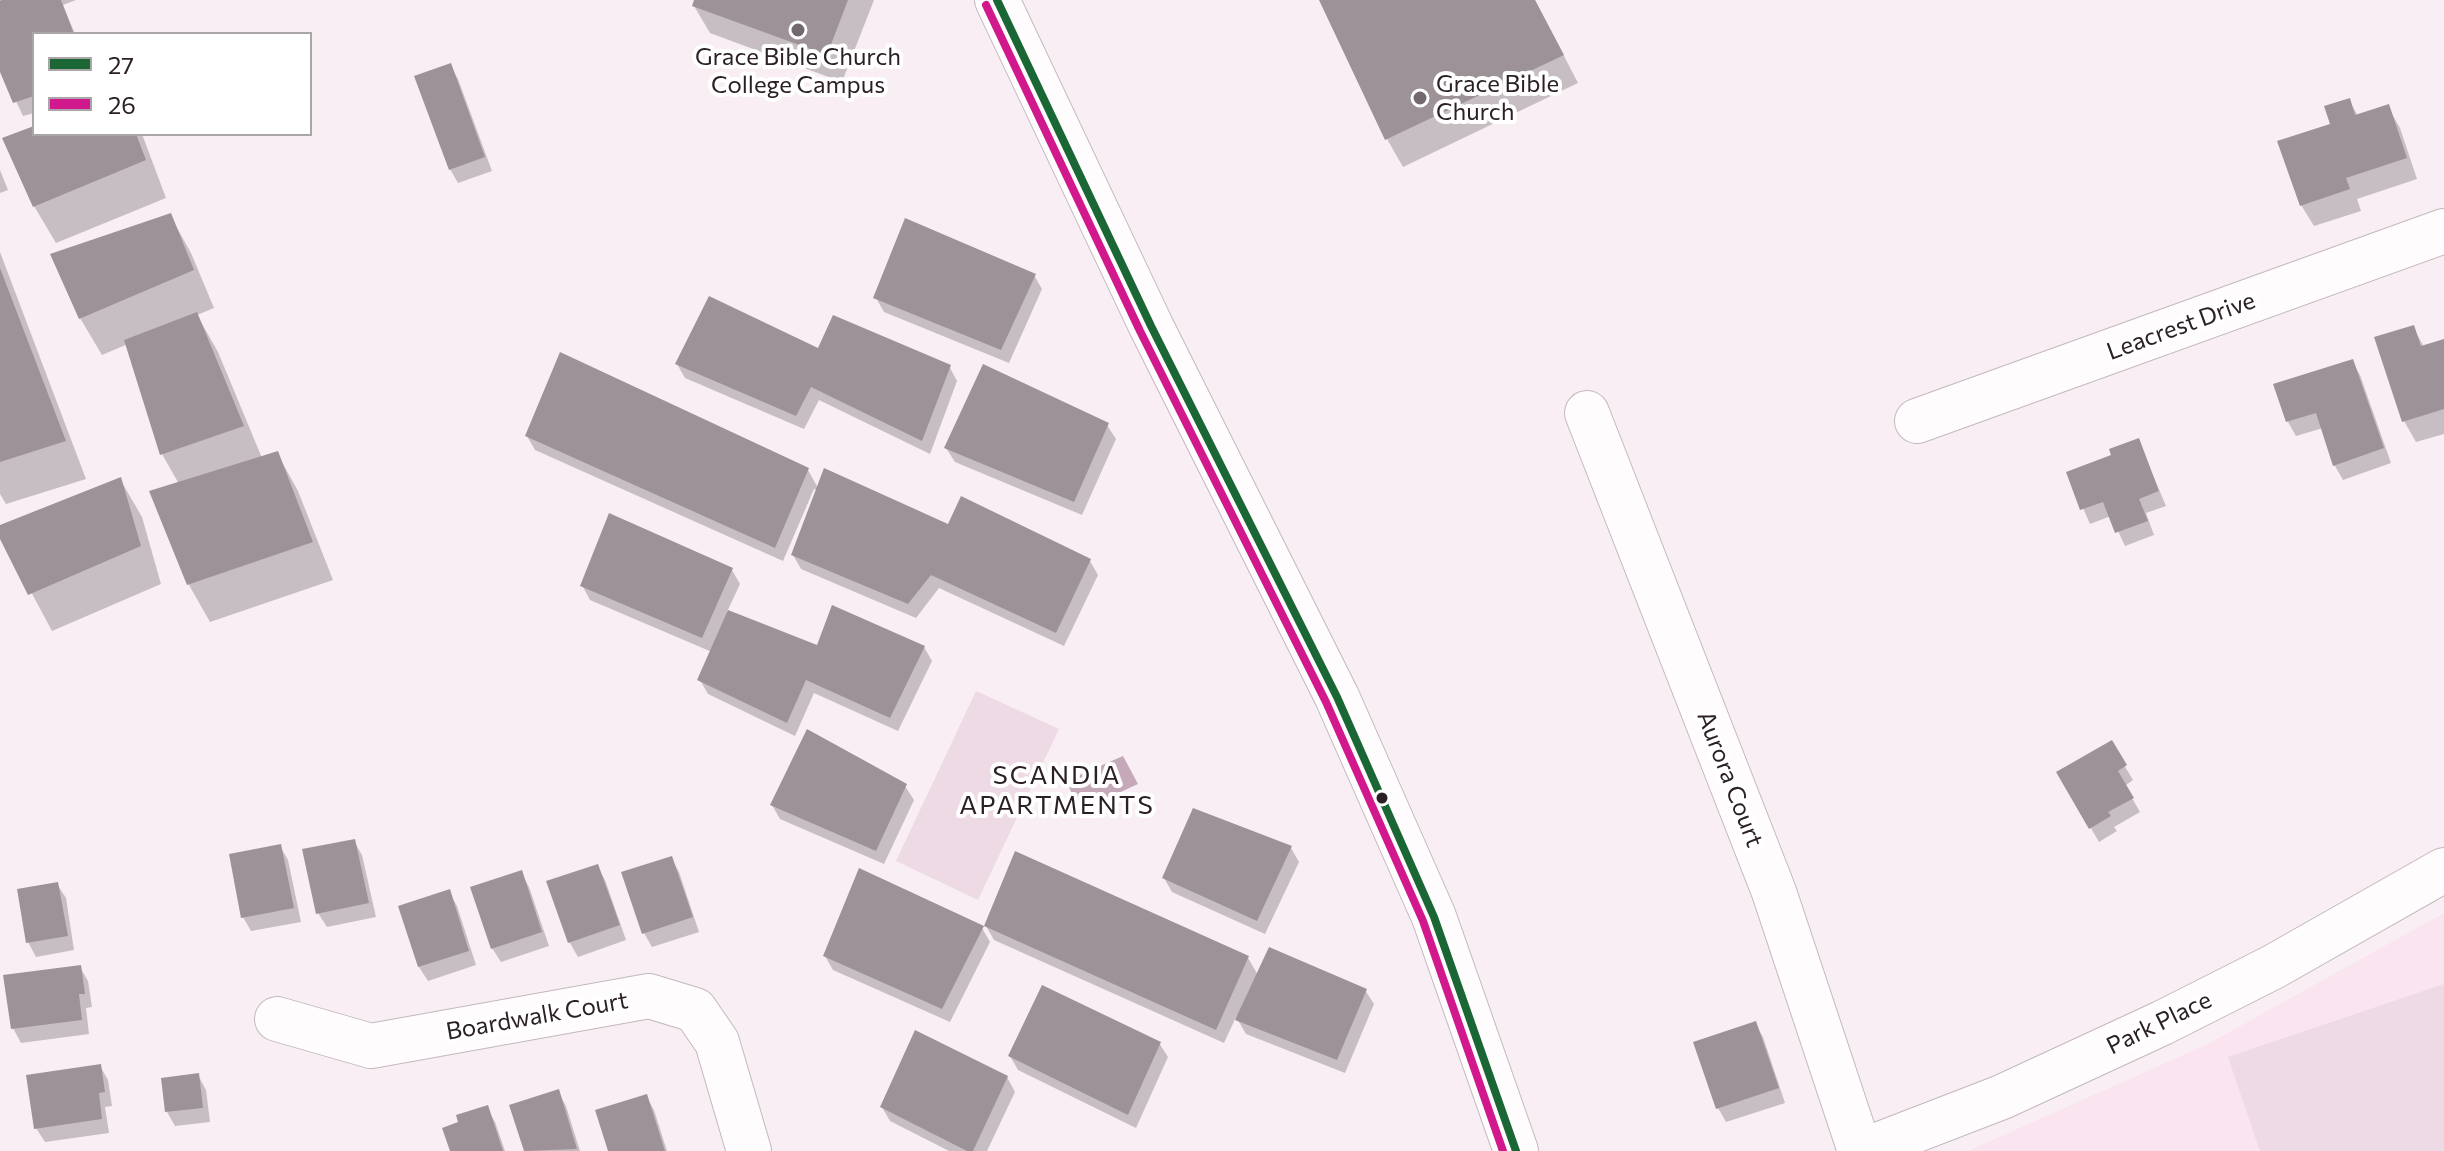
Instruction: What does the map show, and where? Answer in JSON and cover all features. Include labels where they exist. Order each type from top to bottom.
[{"type":"street","points":[[997,0],[1151,326],[1337,697],[1434,917],[1516,1151]]},
{"type":"street","name":"Leacrest Drive","points":[[1917,421],[2444,231]]},
{"type":"street","name":"Aurora Court","points":[[1587,413],[1774,892],[1861,1151]]},
{"type":"street","name":"Park Place","points":[[1861,1151],[2002,1097],[2162,1023],[2273,967],[2444,870]]},
{"type":"street","name":"Boardwalk Court","points":[[277,1019],[371,1046],[649,996],[695,1010],[717,1042],[749,1151]]},
{"type":"shaded area","points":[[976,691],[1059,729],[978,900],[896,861]]},
{"type":"shaded area","points":[[1123,756],[1138,784],[1080,811],[1066,781]]},
{"type":"shaded area","points":[[2444,913],[2444,1151],[1968,1151],[2206,1045]]},
{"type":"shaded area","points":[[2444,984],[2444,1151],[2260,1151],[2228,1057]]},
{"type":"building","points":[[61,0],[73,32],[32,32],[32,97],[13,103],[0,72],[0,1]]},
{"type":"building","name":"Grace Bible Church College Campus","points":[[694,0],[848,0],[827,55],[692,6]]},
{"type":"building","name":"Grace Bible Church","points":[[1319,0],[1535,0],[1564,55],[1385,140]]},
{"type":"building","points":[[451,63],[485,157],[449,170],[414,76]]},
{"type":"building","points":[[2350,98],[2355,115],[2389,104],[2407,158],[2346,178],[2350,189],[2300,206],[2277,141],[2330,124],[2324,106]]},
{"type":"building","points":[[32,127],[32,136],[137,136],[146,160],[33,207],[2,138]]},
{"type":"building","points":[[171,213],[194,270],[79,319],[50,254]]},
{"type":"building","points":[[905,218],[1036,274],[1001,350],[873,298]]},
{"type":"building","points":[[0,268],[66,441],[0,462]]},
{"type":"building","points":[[709,296],[818,348],[833,315],[951,365],[922,441],[811,387],[796,416],[675,364]]},
{"type":"building","points":[[197,312],[244,426],[160,455],[124,340]]},
{"type":"building","points":[[2414,325],[2421,346],[2444,339],[2444,409],[2402,422],[2374,337]]},
{"type":"building","points":[[560,352],[809,468],[775,548],[525,436]]},
{"type":"building","points":[[2353,359],[2384,448],[2333,466],[2316,413],[2286,422],[2273,384]]},
{"type":"building","points":[[983,364],[1109,423],[1074,502],[944,448]]},
{"type":"building","points":[[2139,438],[2159,491],[2139,499],[2148,521],[2115,533],[2103,502],[2080,510],[2066,472],[2111,455],[2109,449]]},
{"type":"building","points":[[278,451],[313,542],[187,585],[149,491]]},
{"type":"building","points":[[824,468],[948,524],[961,496],[1091,559],[1056,633],[931,575],[908,604],[791,555]]},
{"type":"building","points":[[121,477],[141,546],[28,595],[0,539],[0,525]]},
{"type":"building","points":[[609,513],[733,568],[702,638],[580,586]]},
{"type":"building","points":[[832,605],[925,646],[890,718],[806,680],[787,723],[697,680],[728,610],[817,645]]},
{"type":"building","points":[[807,729],[907,784],[876,851],[770,805]]},
{"type":"building","points":[[2112,740],[2127,765],[2118,771],[2134,798],[2108,812],[2111,816],[2089,829],[2056,772]]},
{"type":"building","points":[[1193,808],[1292,846],[1257,921],[1162,878]]},
{"type":"building","points":[[355,839],[369,903],[316,914],[302,849]]},
{"type":"building","points":[[281,844],[294,908],[241,918],[229,854]]},
{"type":"building","points":[[1015,851],[1249,956],[1216,1030],[984,926]]},
{"type":"building","points":[[672,856],[693,917],[642,934],[621,872]]},
{"type":"building","points":[[598,864],[620,925],[568,943],[546,881]]},
{"type":"building","points":[[859,868],[984,926],[942,1009],[823,956]]},
{"type":"building","points":[[522,870],[542,932],[491,949],[470,887]]},
{"type":"building","points":[[58,882],[68,936],[26,943],[17,889]]},
{"type":"building","points":[[450,889],[469,951],[418,967],[398,906]]},
{"type":"building","points":[[1269,947],[1367,989],[1337,1060],[1235,1020]]},
{"type":"building","points":[[81,965],[85,994],[79,994],[82,1020],[11,1029],[3,975]]},
{"type":"building","points":[[1042,985],[1161,1042],[1128,1115],[1008,1056]]},
{"type":"building","points":[[1756,1021],[1779,1088],[1716,1109],[1693,1042]]},
{"type":"building","points":[[915,1030],[1008,1076],[973,1151],[967,1151],[880,1107]]},
{"type":"building","points":[[101,1064],[105,1092],[99,1093],[102,1119],[34,1129],[26,1075]]},
{"type":"building","points":[[199,1073],[203,1108],[165,1112],[161,1078]]},
{"type":"building","points":[[559,1089],[577,1149],[524,1151],[509,1105]]},
{"type":"building","points":[[647,1094],[665,1151],[608,1151],[595,1110]]},
{"type":"building","points":[[488,1105],[503,1151],[450,1151],[442,1128],[458,1122],[456,1115]]},
{"type":"transit line","name":"27","points":[[997,0],[1151,326],[1337,697],[1434,917],[1516,1151]]},
{"type":"transit line","name":"26","points":[[986,5],[1140,331],[1326,702],[1423,921],[1503,1151]]},
{"type":"place","name":"Grace Bible Church College Campus","points":[[798,30]]},
{"type":"place","name":"Grace Bible Church","points":[[1420,98]]},
{"type":"district","name":"SCANDIA APARTMENTS","points":[[1057,790]]}]
